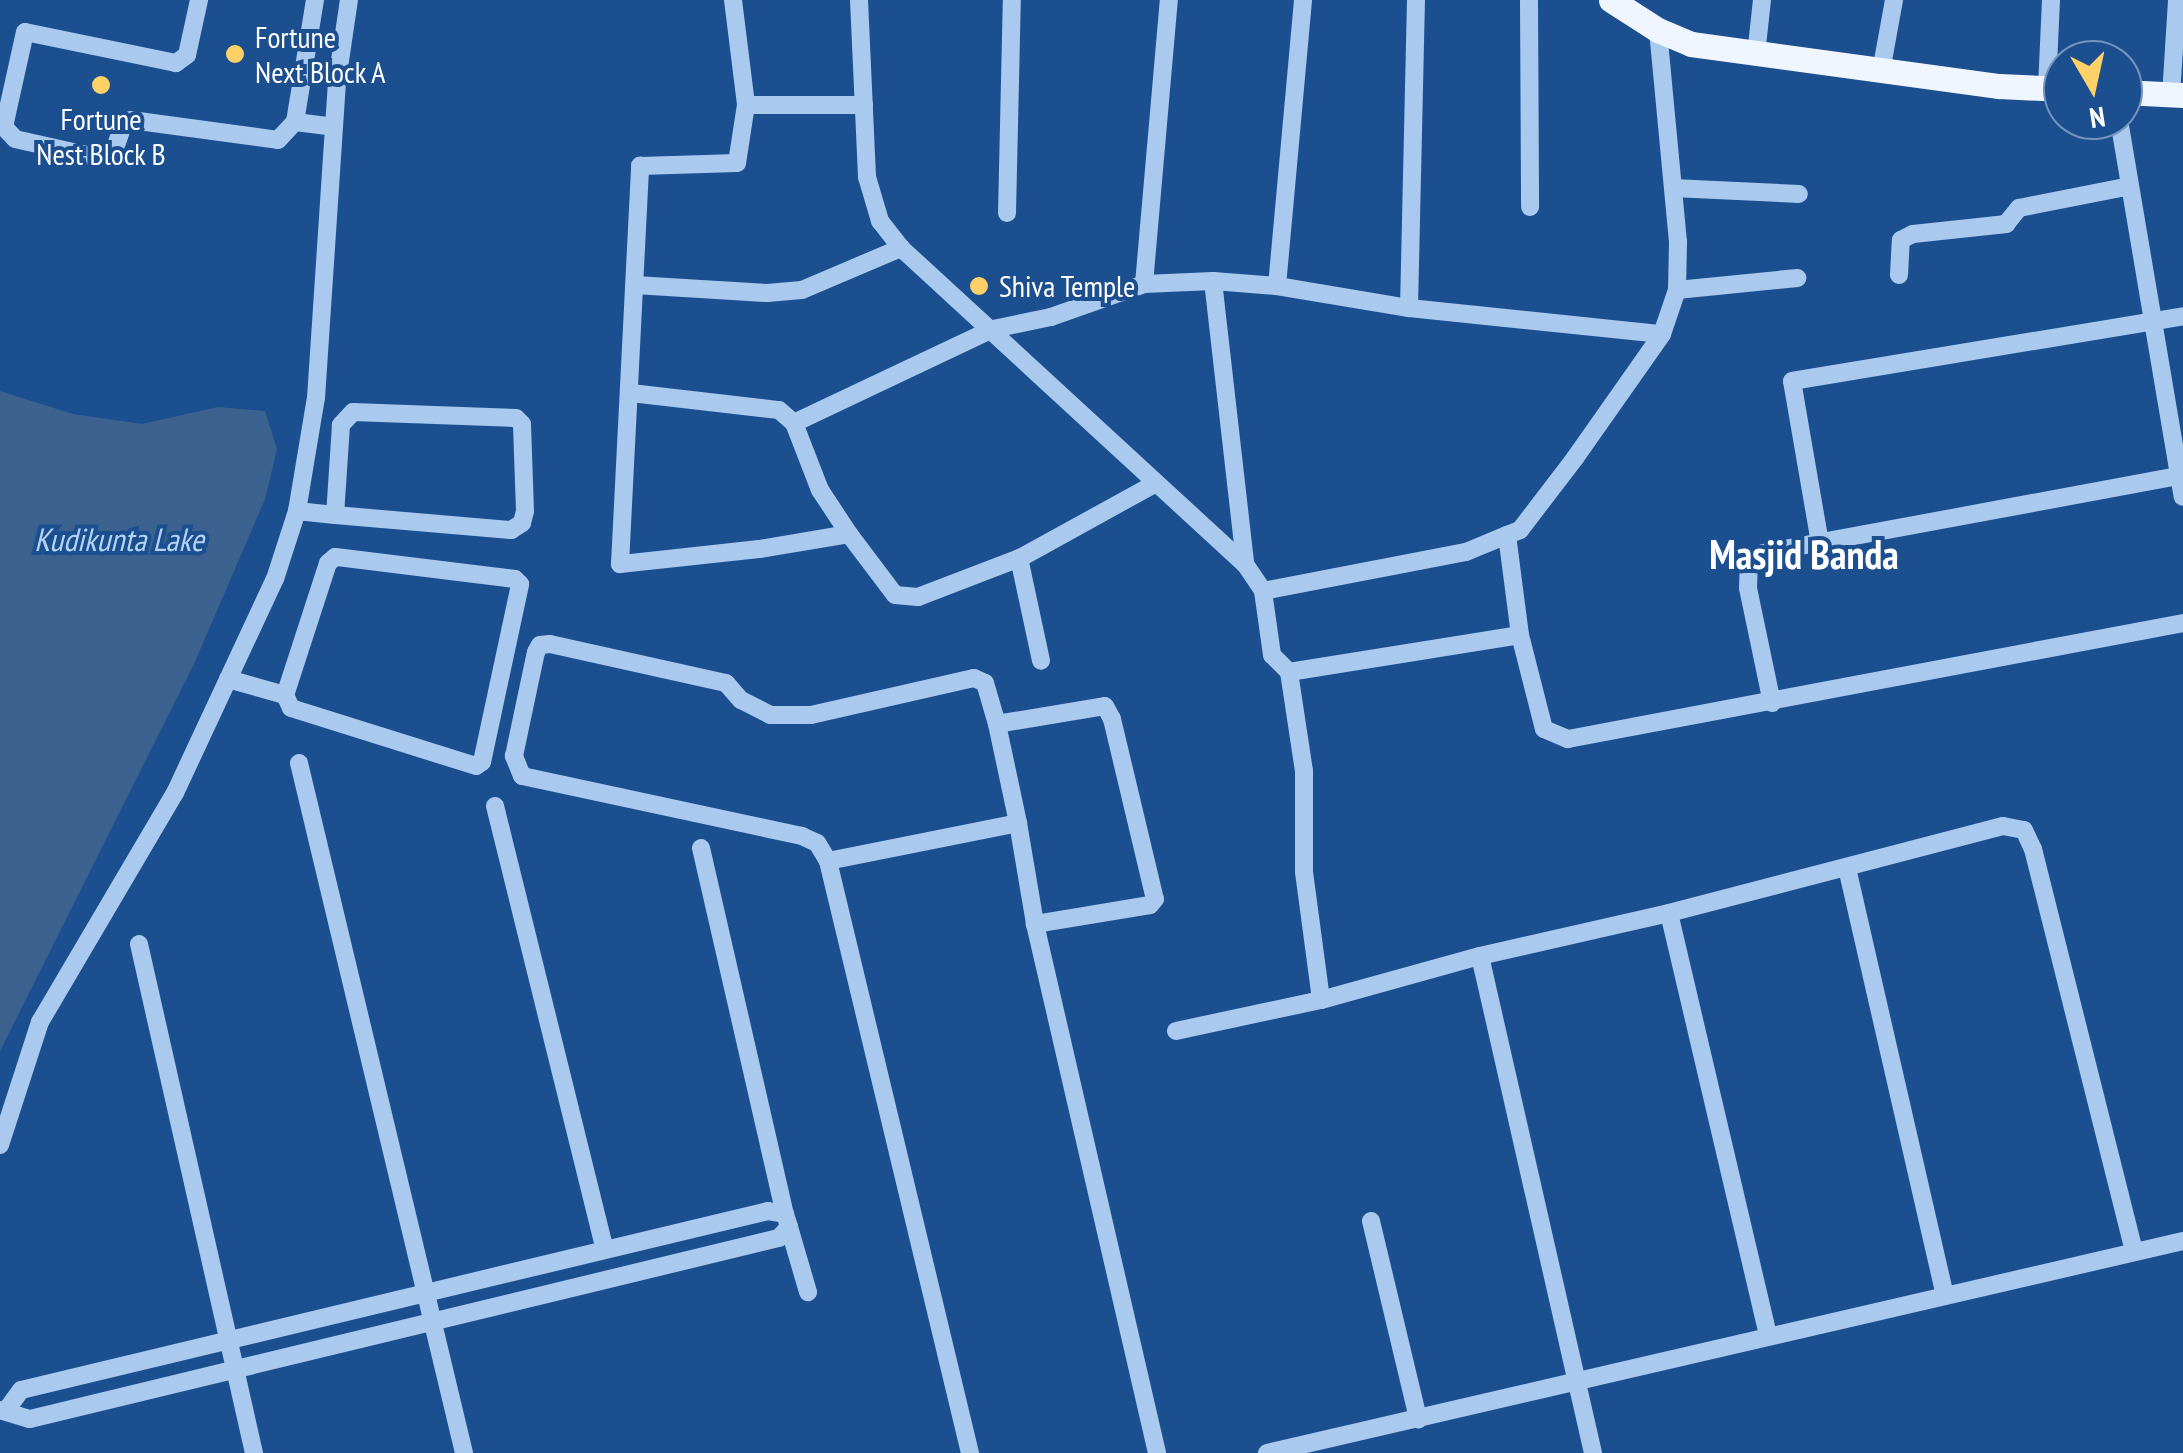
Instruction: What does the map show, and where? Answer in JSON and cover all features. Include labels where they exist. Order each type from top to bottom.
[{"type":"main road","points":[[1611,0],[1658,30],[1691,44],[1756,55],[1882,66],[1999,86],[2043,88]]},
{"type":"main road","points":[[2143,93],[2177,96]]},
{"type":"street","points":[[199,0],[186,56],[176,63],[25,32],[4,126],[14,139],[100,158],[112,157],[124,122],[131,120],[278,140],[295,122],[315,0]]},
{"type":"street","points":[[0,1146],[40,1022],[174,793],[275,579],[297,510],[316,398],[334,127],[349,0]]},
{"type":"street","points":[[734,0],[746,105],[736,163],[640,166],[620,564],[759,549],[849,534]]},
{"type":"street","points":[[859,0],[867,177],[880,220],[901,248],[1245,564],[1263,591],[1272,655],[1289,672],[1304,771],[1304,872],[1321,1000]]},
{"type":"street","points":[[1008,213],[1012,0]]},
{"type":"street","points":[[1144,284],[1169,0]]},
{"type":"street","points":[[1277,286],[1302,0]]},
{"type":"street","points":[[1409,308],[1416,0]]},
{"type":"street","points":[[1529,0],[1530,208]]},
{"type":"street","points":[[1756,55],[1762,0]]},
{"type":"street","points":[[1882,66],[1894,0]]},
{"type":"street","points":[[2052,0],[2053,40]]},
{"type":"street","points":[[2176,0],[2177,96]]},
{"type":"street","points":[[1263,591],[1466,552],[1507,536],[1520,530],[1575,458],[1662,334],[1677,290],[1673,188],[1658,30]]},
{"type":"street","points":[[746,105],[864,104]]},
{"type":"street","points":[[295,122],[334,127]]},
{"type":"street","points":[[2123,140],[2183,497]]},
{"type":"street","points":[[1899,275],[1901,240],[1913,234],[2006,224],[2020,208],[2130,186]]},
{"type":"street","points":[[1673,188],[1799,194]]},
{"type":"street","points":[[635,284],[767,293],[802,290],[901,248]]},
{"type":"street","points":[[1677,290],[1797,278]]},
{"type":"street","points":[[1214,280],[1245,564]]},
{"type":"street","points":[[794,423],[992,328],[1051,317],[1144,284],[1214,280],[1277,286],[1409,308],[1662,334]]},
{"type":"street","points":[[1820,543],[1792,381],[2183,316]]},
{"type":"street","points":[[631,394],[768,406],[794,423],[820,490],[895,595],[918,597],[1020,558],[1154,484]]},
{"type":"street","points":[[297,510],[335,515],[511,530],[522,524],[525,511],[522,424],[516,418],[353,412],[341,426],[335,515]]},
{"type":"street","points":[[1772,703],[1748,588],[1749,564],[1763,553],[2181,475]]},
{"type":"street","points":[[1507,536],[1520,635],[1544,729],[1568,739],[2183,623]]},
{"type":"street","points":[[228,679],[285,695],[291,708],[476,766],[482,762],[520,584],[515,579],[336,556],[328,563],[285,695]]},
{"type":"street","points":[[1020,558],[1041,662]]},
{"type":"street","points":[[1289,672],[1520,635]]},
{"type":"street","points":[[970,1453],[828,862],[817,843],[802,836],[522,776],[514,756],[540,646],[726,683],[741,700],[770,715],[811,716],[974,678],[984,683],[998,724],[1035,924],[1157,1453]]},
{"type":"street","points":[[998,724],[1104,706],[1112,719],[1155,887],[1150,905],[1035,924]]},
{"type":"street","points":[[299,763],[464,1453]]},
{"type":"street","points":[[495,806],[605,1249]]},
{"type":"street","points":[[828,862],[1018,823]]},
{"type":"street","points":[[1176,1031],[1321,1000],[1480,956],[1669,913],[2004,826],[2024,830],[2134,1251]]},
{"type":"street","points":[[702,848],[787,1220],[808,1292]]},
{"type":"street","points":[[1847,868],[1946,1295]]},
{"type":"street","points":[[1669,913],[1768,1336]]},
{"type":"street","points":[[139,944],[254,1453]]},
{"type":"street","points":[[1480,956],[1594,1453]]},
{"type":"street","points":[[768,1211],[787,1220],[779,1238],[30,1419],[4,1409],[21,1390],[605,1249],[768,1211]]},
{"type":"street","points":[[1371,1222],[1418,1419]]},
{"type":"street","points":[[1267,1453],[2183,1241]]},
{"type":"water","name":"Kudikunta Lake","points":[[0,391],[73,414],[142,424],[218,407],[265,411],[277,449],[265,499],[194,664],[0,1051]]},
{"type":"place","name":"Fortune Next Block A","points":[[235,54]]},
{"type":"place","name":"Fortune Nest Block B","points":[[101,85]]},
{"type":"place","name":"Shiva Temple","points":[[979,286]]},
{"type":"district","name":"Masjid Banda","points":[[1804,554]]}]
